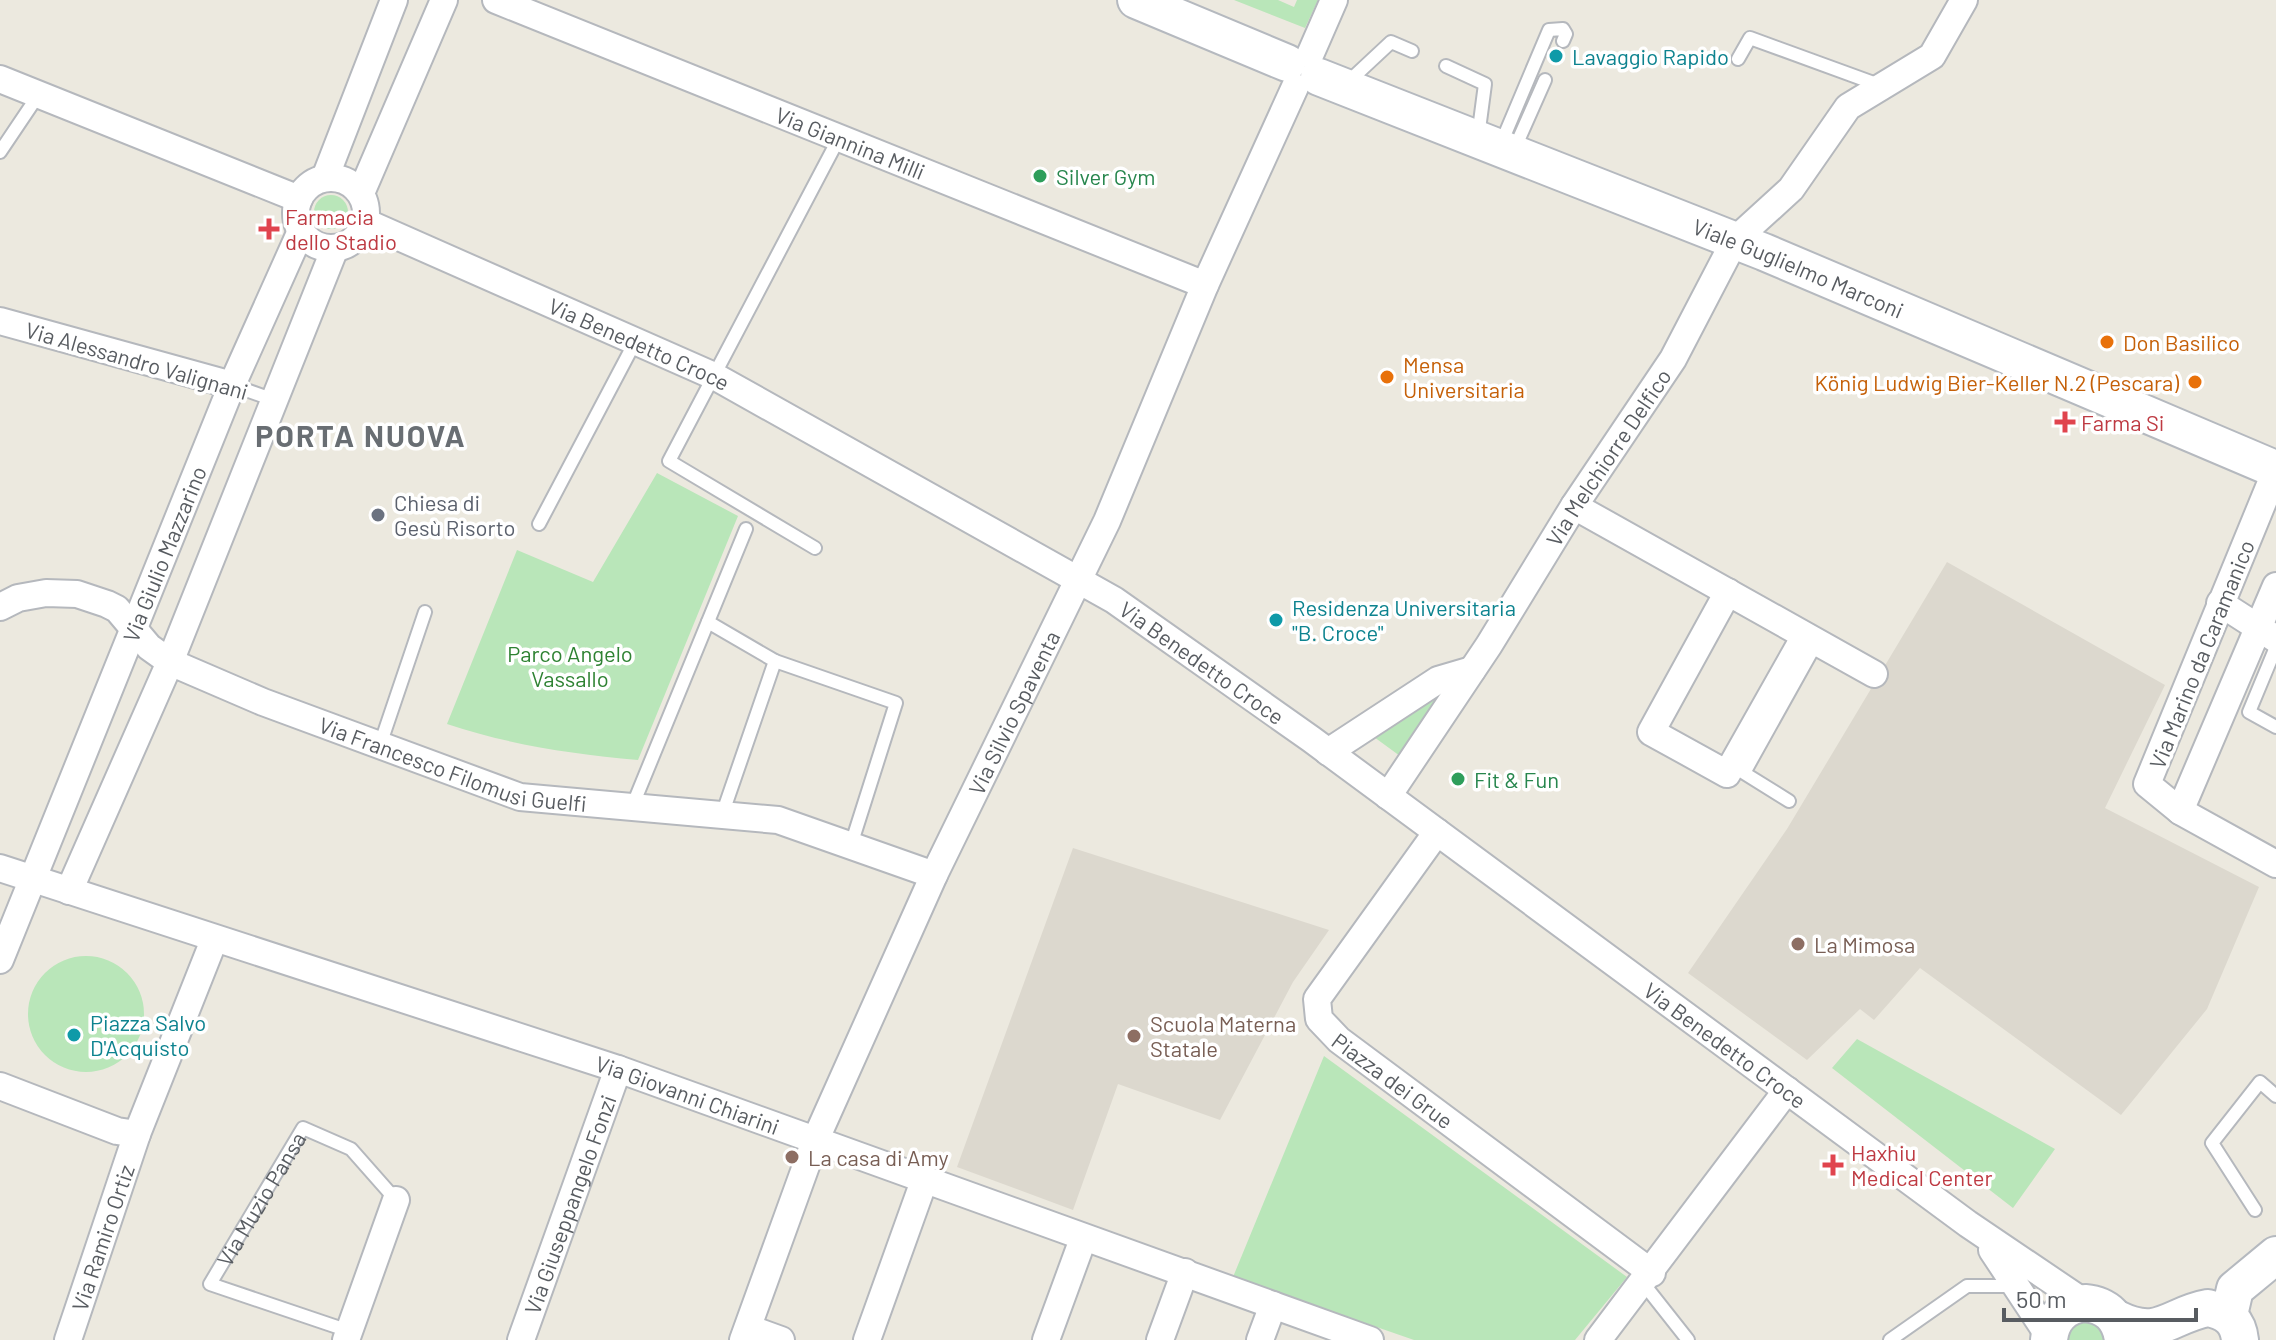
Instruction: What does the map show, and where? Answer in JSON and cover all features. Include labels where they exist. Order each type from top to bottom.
[{"type":"main road","name":"Viale Guglielmo Marconi","points":[[1136,0],[1311,74],[1735,240],[2275,477]]},
{"type":"main road","points":[[2234,1328],[2235,1289],[2276,1255]]},
{"type":"main road","points":[[2049,1338],[2061,1313],[2085,1303],[2106,1309],[2120,1330],[2131,1327],[2154,1330],[2208,1308],[2234,1328]]},
{"type":"street","points":[[325,178],[394,0]]},
{"type":"street","points":[[361,193],[345,180],[325,178],[308,187],[299,199],[296,213],[301,231],[315,244],[335,248],[354,240],[365,222],[361,193],[444,0]]},
{"type":"street","name":"Via Giannina Milli","points":[[496,0],[1205,285]]},
{"type":"street","name":"Via Silvio Spaventa","points":[[745,1334],[815,1141],[934,875],[1079,579],[1205,285],[1311,74],[1334,0]]},
{"type":"street","points":[[1735,240],[1791,189],[1848,107],[1932,56],[1964,0]]},
{"type":"street","points":[[0,79],[299,199]]},
{"type":"street","name":"Via Benedetto Croce","points":[[365,222],[714,376],[1114,600],[1328,752],[1968,1224],[2022,1274],[2085,1303]]},
{"type":"street","name":"Via Giulio Mazzarino","points":[[34,879],[232,385],[301,231]]},
{"type":"street","name":"Via Melchiorre Delfico","points":[[1388,796],[1489,645],[1574,506],[1673,359],[1735,240]]},
{"type":"street","name":"Via Giulio Mazzarino","points":[[69,891],[170,662],[335,248]]},
{"type":"street","name":"Via Alessandro Valignani","points":[[0,321],[232,385]]},
{"type":"street","name":"Via Marino da Caramanico","points":[[2275,477],[2147,784],[2180,811],[2271,638],[2276,586]]},
{"type":"street","points":[[1574,506],[1874,674]]},
{"type":"street","points":[[1728,592],[1651,732],[1727,774],[1811,639]]},
{"type":"street","name":"Via Francesco Filomusi Guelfi","points":[[0,607],[18,598],[46,593],[77,594],[117,609],[149,647],[170,662],[520,797],[778,820],[934,875]]},
{"type":"street","points":[[2220,603],[2271,638]]},
{"type":"street","points":[[1328,752],[1438,680],[1472,670]]},
{"type":"street","points":[[2180,811],[2276,864]]},
{"type":"street","name":"Piazza dei Grue","points":[[1437,832],[1317,999],[1319,1019],[1339,1040],[1647,1278]]},
{"type":"street","name":"Via Giovanni Chiarini","points":[[0,868],[618,1069],[1370,1340]]},
{"type":"street","points":[[0,960],[34,879]]},
{"type":"street","points":[[0,1086],[117,1131],[137,1134],[214,940]]},
{"type":"street","name":"Via Giuseppangelo Fonzi","points":[[521,1340],[618,1069]]},
{"type":"street","points":[[1598,1340],[1787,1090]]},
{"type":"street","name":"Via Ramiro Ortiz","points":[[68,1340],[137,1134]]},
{"type":"street","points":[[867,1340],[924,1181]]},
{"type":"street","name":"Via Muzio Pansa","points":[[348,1336],[396,1200]]},
{"type":"street","points":[[1046,1340],[1083,1239]]},
{"type":"street","points":[[1160,1339],[1185,1272]]},
{"type":"street","name":"Via Benedetto Croce","points":[[2022,1274],[2049,1338]]},
{"type":"street","points":[[1260,1340],[1273,1305]]},
{"type":"street","points":[[745,1334],[781,1340]]},
{"type":"lane","points":[[1496,148],[1549,30],[1563,29],[1566,34],[1563,41]]},
{"type":"lane","points":[[1738,59],[1750,38],[1882,86]]},
{"type":"lane","points":[[1311,74],[1391,42],[1412,51]]},
{"type":"lane","points":[[1446,66],[1485,84],[1496,148]]},
{"type":"lane","points":[[1496,148],[1545,80]]},
{"type":"lane","points":[[0,152],[39,94]]},
{"type":"lane","points":[[815,548],[669,461],[839,138]]},
{"type":"lane","points":[[539,524],[635,342]]},
{"type":"lane","name":"Via Alessandro Valignani","points":[[232,385],[274,400]]},
{"type":"lane","points":[[632,807],[746,529]]},
{"type":"lane","points":[[380,745],[425,612]]},
{"type":"lane","points":[[708,622],[775,661],[896,703],[851,845]]},
{"type":"lane","points":[[2271,638],[2249,712],[2276,727]]},
{"type":"lane","points":[[1789,801],[1744,773],[1811,639]]},
{"type":"lane","points":[[722,815],[775,661]]},
{"type":"lane","points":[[2255,1210],[2212,1143],[2260,1082],[2276,1096]]},
{"type":"lane","name":"Via Muzio Pansa","points":[[348,1336],[210,1284],[303,1128],[351,1149],[396,1200]]},
{"type":"lane","points":[[1890,1340],[1967,1286],[2005,1286],[2022,1274]]},
{"type":"lane","points":[[1647,1278],[1688,1340]]},
{"type":"shaded area","points":[[1947,562],[2165,685],[2105,808],[2259,887],[2207,1009],[2121,1115],[1920,968],[1874,1020],[1860,1009],[1807,1060],[1688,973],[1787,829]]},
{"type":"shaded area","name":"Scuola Materna Statale","points":[[1073,848],[1329,930],[1293,982],[1220,1120],[1118,1084],[1073,1210],[957,1167]]},
{"type":"green space","points":[[1234,0],[1278,0],[1294,7],[1297,0],[1318,0],[1305,28]]},
{"type":"green space","points":[[331,195],[343,200],[348,212],[343,224],[331,229],[319,224],[314,212],[319,200]]},
{"type":"green space","name":"Parco Angelo Vassallo","points":[[657,473],[738,516],[638,760],[541,748],[447,724],[517,550],[593,582]]},
{"type":"green space","points":[[1442,692],[1400,756],[1374,737]]},
{"type":"green space","points":[[86,956],[108,960],[127,973],[140,992],[144,1014],[140,1036],[127,1055],[108,1068],[86,1072],[64,1068],[45,1055],[32,1036],[28,1014],[32,992],[45,973],[64,960]]},
{"type":"green space","points":[[1857,1039],[2055,1149],[2013,1208],[1832,1068]]},
{"type":"green space","points":[[1324,1056],[1627,1277],[1575,1340],[1414,1340],[1233,1277]]},
{"type":"green space","points":[[2088,1316],[2111,1340],[2061,1340],[2063,1332]]},
{"type":"place","name":"Lavaggio Rapido","points":[[1556,56]]},
{"type":"place","name":"Silver Gym","points":[[1040,176]]},
{"type":"place","name":"Farmacia dello Stadio","points":[[269,229]]},
{"type":"place","name":"Don Basilico","points":[[2107,342]]},
{"type":"place","name":"Mensa Universitaria","points":[[1387,377]]},
{"type":"place","name":"König Ludwig Bier-Keller N.2 (Pescara)","points":[[2195,382]]},
{"type":"place","name":"Farma Si","points":[[2065,422]]},
{"type":"place","name":"Chiesa di Gesù Risorto","points":[[378,515]]},
{"type":"place","name":"Residenza Universitaria \"B. Croce\"","points":[[1276,620]]},
{"type":"place","name":"Fit & Fun","points":[[1458,779]]},
{"type":"place","name":"La Mimosa","points":[[1798,944]]},
{"type":"place","name":"Piazza Salvo D'Acquisto","points":[[74,1035]]},
{"type":"place","name":"Scuola Materna Statale","points":[[1134,1036]]},
{"type":"place","name":"La casa di Amy","points":[[792,1157]]},
{"type":"place","name":"Haxhiu Medical Center","points":[[1833,1165]]},
{"type":"district","name":"PORTA NUOVA","points":[[361,435]]}]
